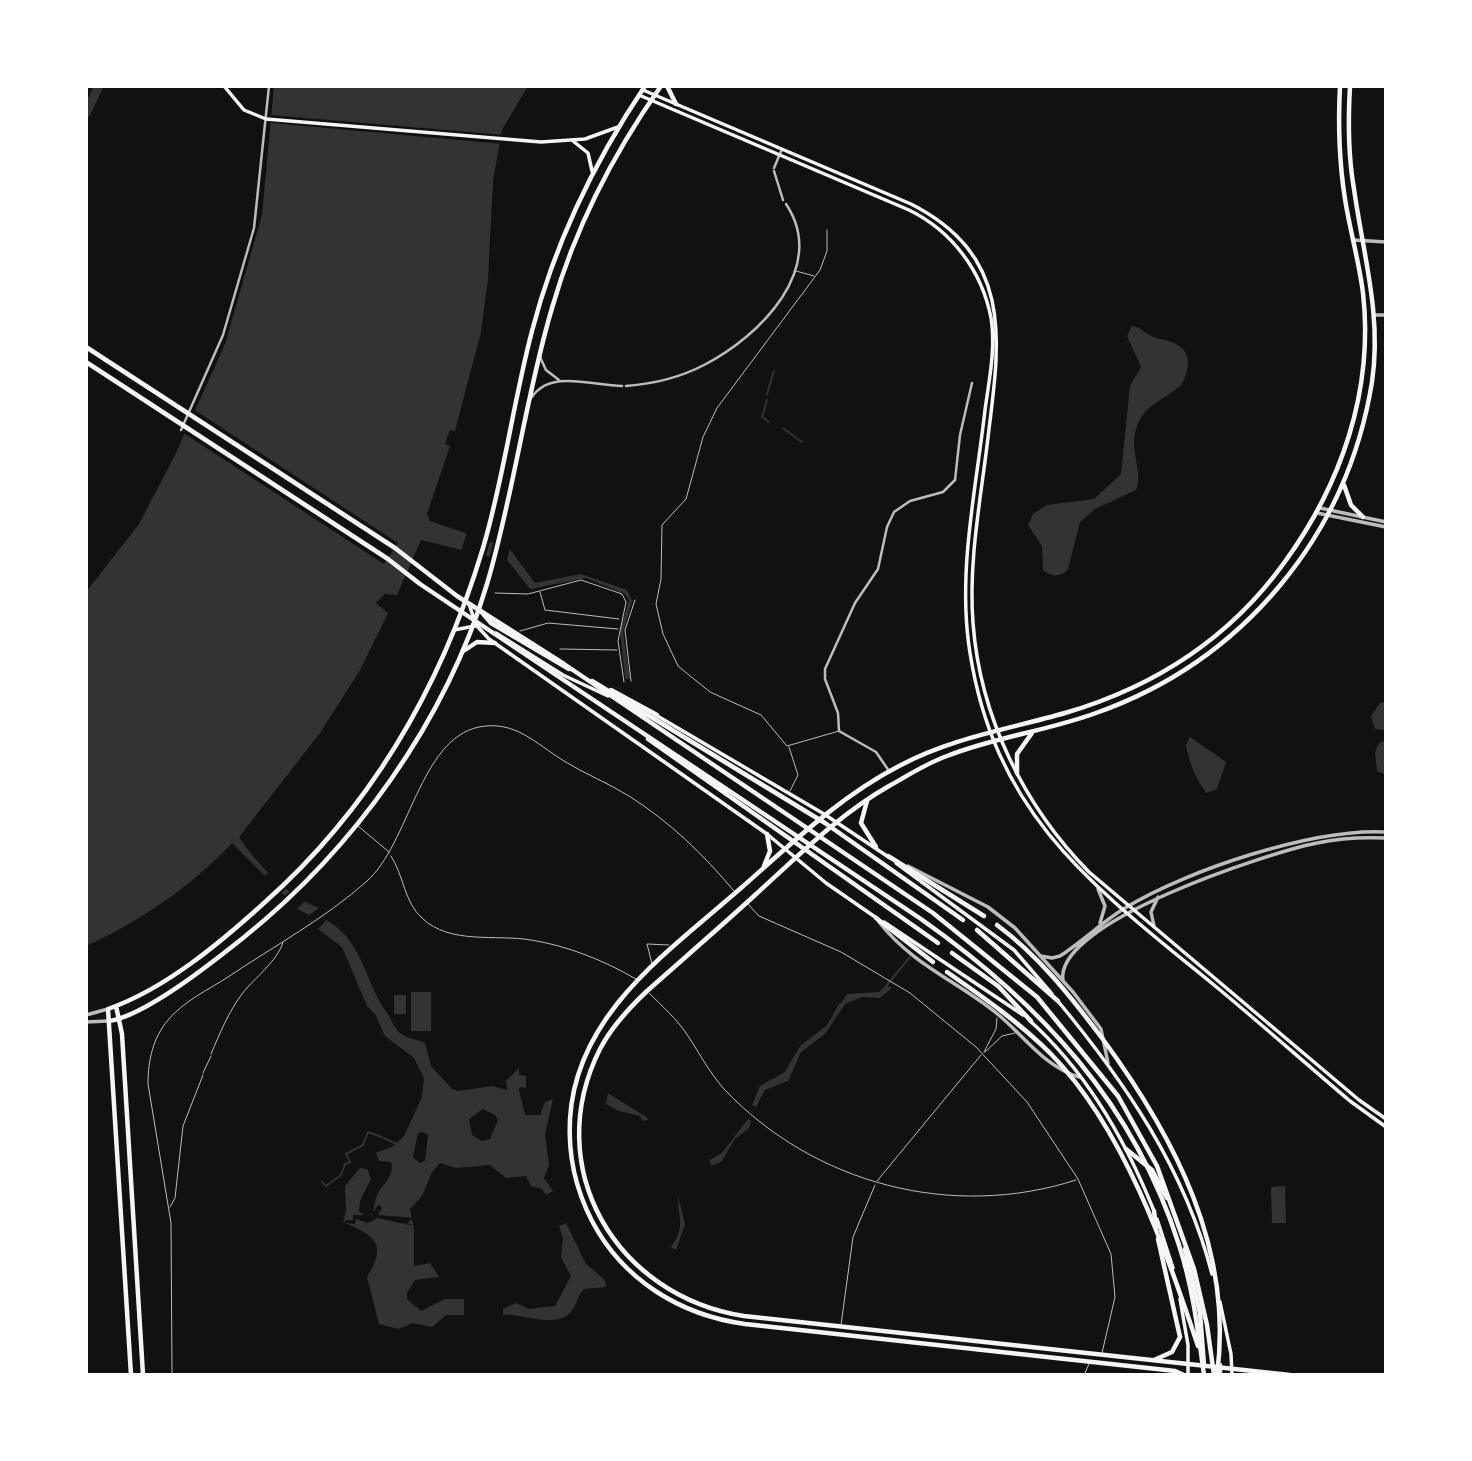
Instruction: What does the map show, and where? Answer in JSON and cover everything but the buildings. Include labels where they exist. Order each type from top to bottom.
[{"type":"main road","points":[[224,86],[241,107],[268,119],[506,140],[570,141],[597,136],[618,127]]},
{"type":"main road","points":[[109,1021],[121,1019],[206,966],[295,892],[356,824],[416,739],[474,623],[499,538],[557,290],[581,226],[606,173],[661,86]]},
{"type":"main road","points":[[667,86],[676,104]]},
{"type":"main road","points":[[953,953],[998,986],[1031,1021],[1079,1077],[1126,1149],[1154,1211],[1177,1284],[1189,1365],[1186,1375],[1175,1371],[726,1321],[684,1308],[640,1280],[612,1251],[591,1219],[575,1174],[569,1135],[573,1094],[587,1049],[612,1008],[640,982],[653,965],[824,814],[889,771],[941,747],[1101,701],[1152,679],[1187,659],[1230,624],[1267,585],[1318,510],[1343,457],[1362,378],[1365,315],[1340,165],[1340,86]]},
{"type":"main road","points":[[1290,1375],[1232,1372],[1204,1366],[841,1328],[730,1314],[688,1302],[658,1284],[625,1255],[606,1228],[591,1199],[583,1170],[580,1137],[583,1100],[593,1067],[607,1037],[647,991],[837,822],[867,800],[944,757],[1129,701],[1167,683],[1201,662],[1237,631],[1269,598],[1301,557],[1344,484],[1360,437],[1370,392],[1375,315],[1351,165],[1350,86]]},
{"type":"main road","points":[[131,1375],[108,1009],[197,957],[286,883],[345,818],[393,751],[422,703],[478,562],[538,309],[557,249],[592,171],[642,90],[653,98],[926,219],[960,250],[982,287],[990,318],[992,348],[965,601],[971,658],[993,731],[1050,830],[1089,872],[1359,1100],[1386,1119]]},
{"type":"main road","points":[[653,98],[676,104],[929,214],[965,246],[988,285],[997,317],[999,349],[972,601],[977,657],[994,741],[1046,835],[1098,889],[1360,1109],[1386,1127]]},
{"type":"main road","points":[[570,141],[588,153],[592,171]]},
{"type":"main road","points":[[86,347],[395,548],[457,596],[774,791],[963,920]]},
{"type":"main road","points":[[86,362],[388,559],[420,584],[972,955],[1054,1030],[1125,1125],[1179,1245],[1191,1288],[1204,1375]]},
{"type":"main road","points":[[1344,484],[1351,505],[1363,517]]},
{"type":"main road","points":[[467,595],[474,623],[495,643],[766,834],[933,962]]},
{"type":"main road","points":[[478,608],[485,619],[535,650],[657,715],[837,822],[876,847],[1014,950],[1108,1063],[1165,1152],[1197,1223],[1227,1332],[1232,1372]]},
{"type":"main road","points":[[452,632],[474,623],[496,632],[564,675],[634,708],[657,715]]},
{"type":"main road","points":[[459,656],[477,642],[495,643]]},
{"type":"main road","points":[[564,664],[933,914],[1037,997],[1118,1096],[1157,1166],[1194,1269],[1217,1375]]},
{"type":"main road","points":[[591,698],[939,943]]},
{"type":"main road","points":[[1017,773],[1017,754],[1035,731]]},
{"type":"main road","points":[[867,800],[861,822],[876,847]]},
{"type":"main road","points":[[761,871],[769,854],[766,834]]},
{"type":"main road","points":[[888,856],[984,916]]},
{"type":"main road","points":[[876,918],[908,935],[1031,1021]]},
{"type":"main road","points":[[997,925],[1062,986],[1119,1062],[1155,1117],[1188,1182],[1213,1257],[1220,1334],[1217,1375]]},
{"type":"main road","points":[[977,930],[1058,1000]]},
{"type":"main road","points":[[947,972],[996,1005],[1051,1054],[1108,1132],[1135,1185],[1172,1271],[1202,1357]]},
{"type":"main road","points":[[116,1006],[121,1019],[144,1375]]},
{"type":"main road","points":[[1126,1149],[1152,1170],[1179,1226],[1200,1313],[1204,1375]]},
{"type":"main road","points":[[1149,1361],[1172,1352],[1180,1337],[1154,1211]]},
{"type":"main road","points":[[1216,1288],[1220,1368],[1217,1375]]},
{"type":"street","points":[[181,430],[219,346],[254,228],[268,119],[269,86]]},
{"type":"street","points":[[530,400],[541,387],[559,380],[624,386],[683,373],[724,353],[764,319],[796,271],[800,240],[774,170],[782,149]]},
{"type":"street","points":[[1353,240],[1386,242]]},
{"type":"street","points":[[1375,315],[1386,315]]},
{"type":"street","points":[[540,355],[545,368],[559,380]]},
{"type":"street","points":[[889,771],[876,752],[839,731],[837,710],[825,679],[828,659],[855,603],[878,569],[887,527],[894,512],[910,501],[943,492],[955,480],[960,435],[972,383]]},
{"type":"street","points":[[1318,510],[1386,527]]},
{"type":"street","points":[[1329,513],[1386,522]]},
{"type":"street","points":[[1063,981],[1063,968],[1068,959],[1126,914],[1129,908],[1180,881],[1286,845],[1342,833],[1386,832]]},
{"type":"street","points":[[1041,956],[1060,956],[1121,910],[1200,879],[1314,843],[1349,838],[1386,838]]},
{"type":"street","points":[[888,856],[988,907],[1009,922],[1063,981],[1101,1029],[1108,1063]]},
{"type":"street","points":[[1098,889],[1105,906],[1099,926]]},
{"type":"street","points":[[1156,931],[1151,912],[1158,897]]},
{"type":"street","points":[[876,918],[924,966],[995,1012],[1057,1069],[1079,1077]]},
{"type":"street","points":[[86,1015],[108,1009]]},
{"type":"street","points":[[86,1022],[109,1021]]},
{"type":"lane","points":[[789,792],[798,775],[787,746],[761,715],[710,692],[680,670],[663,634],[656,601],[661,579],[661,529],[666,518],[686,499],[709,423],[718,406],[815,276],[826,254],[827,230]]},
{"type":"lane","points":[[796,271],[815,276]]},
{"type":"lane","points":[[495,593],[528,594],[575,580],[594,582],[625,596],[618,629],[624,682]]},
{"type":"lane","points":[[539,590],[545,610],[621,619]]},
{"type":"lane","points":[[631,681],[625,630],[635,600]]},
{"type":"lane","points":[[517,632],[548,622],[618,629]]},
{"type":"lane","points":[[559,649],[619,650]]},
{"type":"lane","points":[[172,1375],[168,1209],[148,1087],[149,1063],[155,1042],[180,1008],[366,882],[390,854],[446,747],[473,728],[502,726],[526,734],[564,761],[648,809],[703,855],[735,893]]},
{"type":"lane","points":[[787,746],[839,731]]},
{"type":"lane","points":[[356,824],[390,854],[400,871],[412,906],[435,928],[454,934],[503,936],[547,943],[602,961],[640,982]]},
{"type":"lane","points":[[747,903],[759,915],[831,947],[897,985],[983,1054],[1039,1118],[1078,1179],[1107,1241],[1114,1275],[1114,1303],[1102,1356]]},
{"type":"lane","points":[[168,1209],[174,1198],[184,1121],[228,1014],[255,977],[279,952],[284,940]]},
{"type":"lane","points":[[653,965],[648,943],[675,946]]},
{"type":"lane","points":[[647,991],[677,1020],[708,1071],[738,1103],[812,1154],[876,1183],[927,1195],[981,1198],[1021,1194],[1078,1179]]},
{"type":"lane","points":[[983,1054],[997,1025],[995,1012]]},
{"type":"lane","points":[[841,1328],[852,1243],[864,1204],[876,1183],[904,1144],[983,1054],[1004,1035],[1021,1034]]},
{"type":"lane","points":[[1084,1375],[1090,1362]]},
{"type":"shaded area","points":[[274,86],[528,86],[502,130],[493,181],[488,279],[481,332],[455,431],[450,430],[445,444],[450,446],[427,514],[430,521],[509,548],[535,583],[581,574],[627,590],[632,601],[623,632],[630,679],[625,679],[620,630],[629,600],[625,594],[586,578],[530,589],[508,561],[421,540],[397,595],[385,594],[376,603],[388,613],[360,670],[320,733],[239,837],[254,858],[285,888],[319,908],[309,915],[299,910],[232,843],[200,874],[164,902],[126,926],[86,946],[86,592],[139,524],[174,457],[225,344],[262,215]]},
{"type":"shaded area","points":[[1132,326],[1181,347],[1188,363],[1185,377],[1180,386],[1145,412],[1137,426],[1134,444],[1138,476],[1136,490],[1095,509],[1080,522],[1068,569],[1056,576],[1049,574],[1043,570],[1042,546],[1028,525],[1033,514],[1047,505],[1094,499],[1121,474],[1130,386],[1141,367],[1127,336]]},
{"type":"shaded area","points":[[1386,701],[1386,730],[1375,729],[1371,716],[1380,703]]},
{"type":"shaded area","points":[[1190,737],[1226,762],[1217,789],[1207,793],[1196,777],[1186,745]]},
{"type":"shaded area","points":[[1386,740],[1386,775],[1377,771],[1375,752],[1379,743]]},
{"type":"shaded area","points":[[326,920],[348,938],[362,961],[378,999],[396,1028],[406,1037],[425,1043],[431,1066],[452,1089],[458,1091],[492,1086],[507,1090],[506,1081],[519,1068],[519,1075],[526,1076],[526,1088],[520,1087],[519,1090],[525,1115],[540,1115],[545,1102],[553,1099],[545,1134],[549,1165],[544,1178],[553,1191],[546,1195],[542,1189],[531,1186],[526,1176],[506,1178],[490,1165],[456,1168],[440,1163],[432,1172],[422,1196],[410,1209],[414,1229],[414,1266],[430,1263],[439,1277],[415,1280],[407,1293],[407,1299],[421,1311],[445,1299],[464,1299],[464,1315],[446,1315],[432,1327],[413,1323],[398,1329],[379,1324],[367,1277],[374,1265],[377,1247],[369,1236],[343,1222],[346,1210],[345,1186],[360,1168],[367,1169],[371,1179],[360,1201],[359,1211],[365,1216],[373,1213],[377,1195],[390,1176],[392,1167],[391,1162],[379,1161],[376,1153],[394,1146],[404,1136],[422,1097],[424,1078],[414,1058],[385,1036],[375,1014],[367,1006],[342,947],[318,929]],"holes":[[[483,1109],[495,1115],[498,1120],[490,1139],[482,1141],[472,1135],[469,1119]],[[418,1133],[428,1135],[425,1161],[420,1163],[413,1157]]]},
{"type":"shaded area","points":[[886,985],[892,988],[880,998],[862,997],[845,1004],[825,1034],[801,1052],[788,1081],[765,1090],[756,1107],[752,1105],[760,1086],[785,1072],[800,1046],[826,1026],[847,994],[879,992]]},
{"type":"shaded area","points":[[411,992],[431,992],[431,1031],[411,1031]]},
{"type":"shaded area","points":[[394,995],[406,995],[406,1014],[394,1014]]},
{"type":"shaded area","points":[[608,1093],[649,1119],[643,1121],[640,1116],[619,1111],[606,1104]]},
{"type":"shaded area","points":[[748,1119],[751,1121],[749,1128],[735,1139],[721,1162],[711,1166],[710,1160],[722,1153]]},
{"type":"shaded area","points":[[1285,1186],[1286,1223],[1272,1223],[1271,1187]]},
{"type":"shaded area","points":[[678,1196],[685,1224],[676,1250],[671,1247],[680,1228]]},
{"type":"shaded area","points":[[566,1223],[586,1264],[605,1280],[606,1287],[584,1289],[574,1308],[563,1318],[547,1320],[503,1315],[503,1309],[516,1303],[529,1309],[555,1306],[571,1276],[561,1257],[563,1238],[559,1226]]},
{"type":"pier","points":[[271,115],[504,135],[503,144],[271,123]]},
{"type":"pier","points":[[193,409],[398,543],[384,564],[182,432]]},
{"type":"pier","points":[[467,532],[491,538],[485,558],[461,552]]},
{"type":"pier","points":[[494,539],[511,545],[506,564],[489,559]]},
{"type":"pier","points":[[272,869],[289,886],[279,895],[262,879]]},
{"type":"pier","points":[[292,889],[305,901],[295,911],[282,899]]},
{"type":"pier","points":[[379,1204],[382,1208],[378,1215],[414,1218],[407,1223],[414,1226],[378,1218],[368,1223],[356,1219],[355,1224],[345,1223],[345,1220],[353,1220],[353,1215],[371,1215]]},
{"type":"waterway","points":[[86,113],[99,86]]},
{"type":"waterway","points":[[767,394],[774,371]]},
{"type":"waterway","points":[[767,400],[762,417],[769,422]]},
{"type":"waterway","points":[[783,428],[802,442]]},
{"type":"waterway","points":[[886,986],[910,957]]},
{"type":"waterway","points":[[833,1017],[840,1004]]},
{"type":"waterway","points":[[346,1154],[363,1145],[368,1132],[382,1137]]},
{"type":"waterway","points":[[384,1138],[397,1144]]},
{"type":"waterway","points":[[322,1182],[326,1186],[341,1175],[345,1164],[350,1162],[347,1156]]}]
